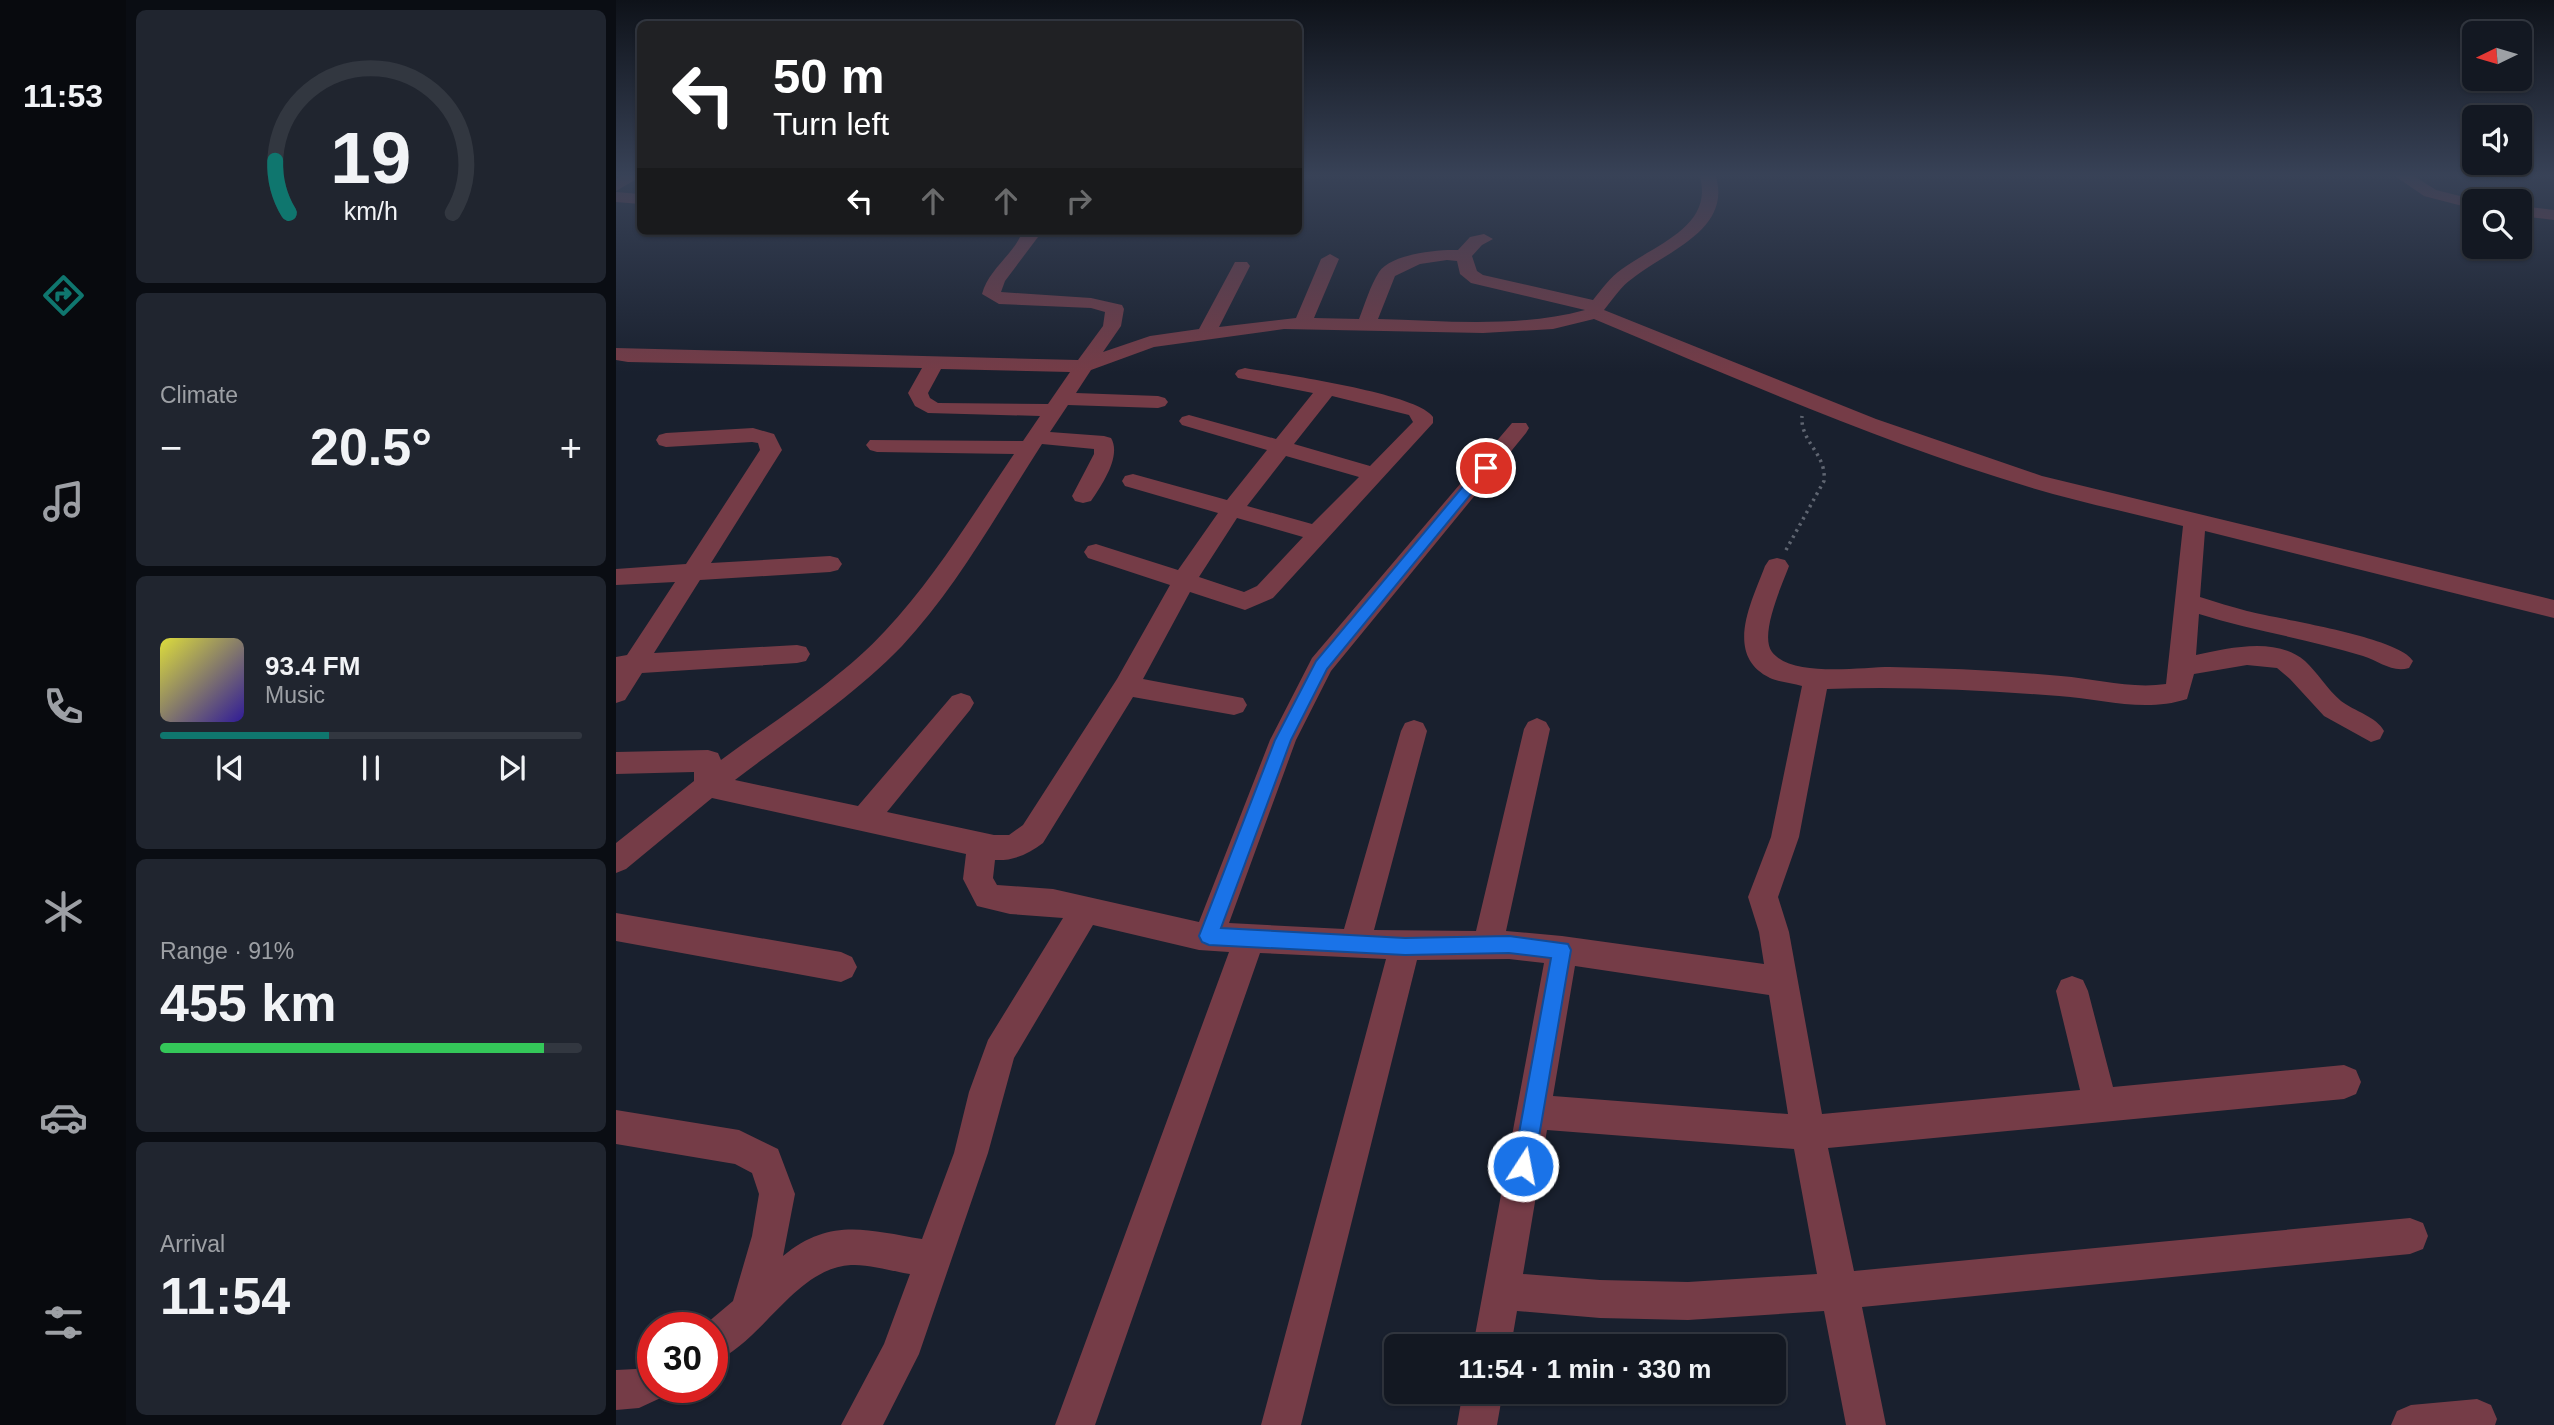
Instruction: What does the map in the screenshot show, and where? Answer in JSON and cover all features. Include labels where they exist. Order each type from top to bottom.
[{"type":"street","points":[[616,860],[851,676],[892,640],[929,597],[1112,326],[1115,309],[1091,303],[999,299],[991,294],[993,284],[1024,250],[1028,240]]},
{"type":"street","points":[[1367,323],[1387,273],[1393,268],[1430,257],[1462,256],[1480,240]]},
{"type":"street","points":[[616,354],[1084,366],[1150,341],[1207,332],[1303,323],[1483,327],[1553,323],[1595,309],[1626,274],[1678,240]]},
{"type":"street","points":[[1462,256],[1469,274],[1477,279],[1595,309],[1808,401],[1974,463],[2037,482],[2554,609]]},
{"type":"street","points":[[1303,323],[1329,259]]},
{"type":"street","points":[[1207,332],[1241,266]]},
{"type":"street","points":[[935,362],[918,393],[919,399],[935,409],[1158,402]]},
{"type":"street","points":[[1096,552],[1185,579],[1235,599],[1254,599],[1265,592],[1299,557],[1317,533],[1423,423],[1423,417],[1416,411],[1327,389],[1245,374]]},
{"type":"street","points":[[708,786],[1006,850],[1016,848],[1033,834],[1126,686],[1185,579],[1232,509],[1327,389]]},
{"type":"street","points":[[1189,421],[1374,474]]},
{"type":"street","points":[[1209,936],[1283,740],[1321,665],[1519,428]]},
{"type":"street","points":[[616,693],[625,665],[691,573],[771,450],[767,439],[753,435],[666,440]]},
{"type":"street","points":[[877,445],[1104,443],[1105,454],[1083,496]]},
{"type":"street","points":[[1133,481],[1317,533]]},
{"type":"street","points":[[1777,566],[1757,622],[1756,646],[1764,661],[1779,671],[1816,679],[1891,677],[2062,686],[2147,697],[2178,692],[2195,520]]},
{"type":"street","points":[[616,577],[830,564]]},
{"type":"street","points":[[2188,602],[2247,620],[2370,648],[2400,660]]},
{"type":"street","points":[[2287,661],[2297,641],[2297,631]]},
{"type":"street","points":[[625,665],[797,654]]},
{"type":"street","points":[[2182,667],[2220,659],[2267,656],[2287,661],[2322,699],[2345,719],[2371,731]]},
{"type":"street","points":[[1816,679],[1784,837],[1763,897],[1774,932],[1808,1133],[1866,1425]]},
{"type":"street","points":[[1126,686],[1234,705]]},
{"type":"street","points":[[864,820],[961,703]]},
{"type":"street","points":[[1488,945],[1537,729]]},
{"type":"street","points":[[1355,943],[1414,731]]},
{"type":"street","points":[[616,763],[708,761],[708,786]]},
{"type":"street","points":[[982,845],[978,879],[988,897],[1010,901],[1052,902],[1209,936],[1249,940],[1405,946],[1488,945],[1562,950],[1783,982]]},
{"type":"street","points":[[861,1425],[900,1354],[971,1153],[986,1092],[1000,1051],[1058,952],[1087,909]]},
{"type":"street","points":[[616,927],[841,967]]},
{"type":"street","points":[[1075,1425],[1249,940]]},
{"type":"street","points":[[1281,1425],[1405,946]]},
{"type":"street","points":[[1494,1334],[1562,950]]},
{"type":"street","points":[[2072,991],[2101,1105]]},
{"type":"street","points":[[1534,1112],[1808,1133],[2344,1082]]},
{"type":"street","points":[[616,1127],[739,1147],[766,1161],[777,1194],[770,1236],[749,1312]]},
{"type":"street","points":[[1502,1292],[1600,1299],[1688,1301],[1838,1291],[2410,1236]]},
{"type":"street","points":[[728,1330],[815,1253],[852,1246],[932,1259]]},
{"type":"street","points":[[616,1390],[637,1388]]},
{"type":"street","points":[[1477,1425],[1481,1404]]},
{"type":"street","points":[[2411,1425],[2477,1419]]},
{"type":"path","points":[[1777,566],[1828,470],[1823,458],[1805,438],[1801,423],[1808,401]]},
{"type":"route","points":[[1486,468],[1321,665],[1283,740],[1209,936],[1405,946],[1509,945],[1562,950],[1523,1166]]}]
